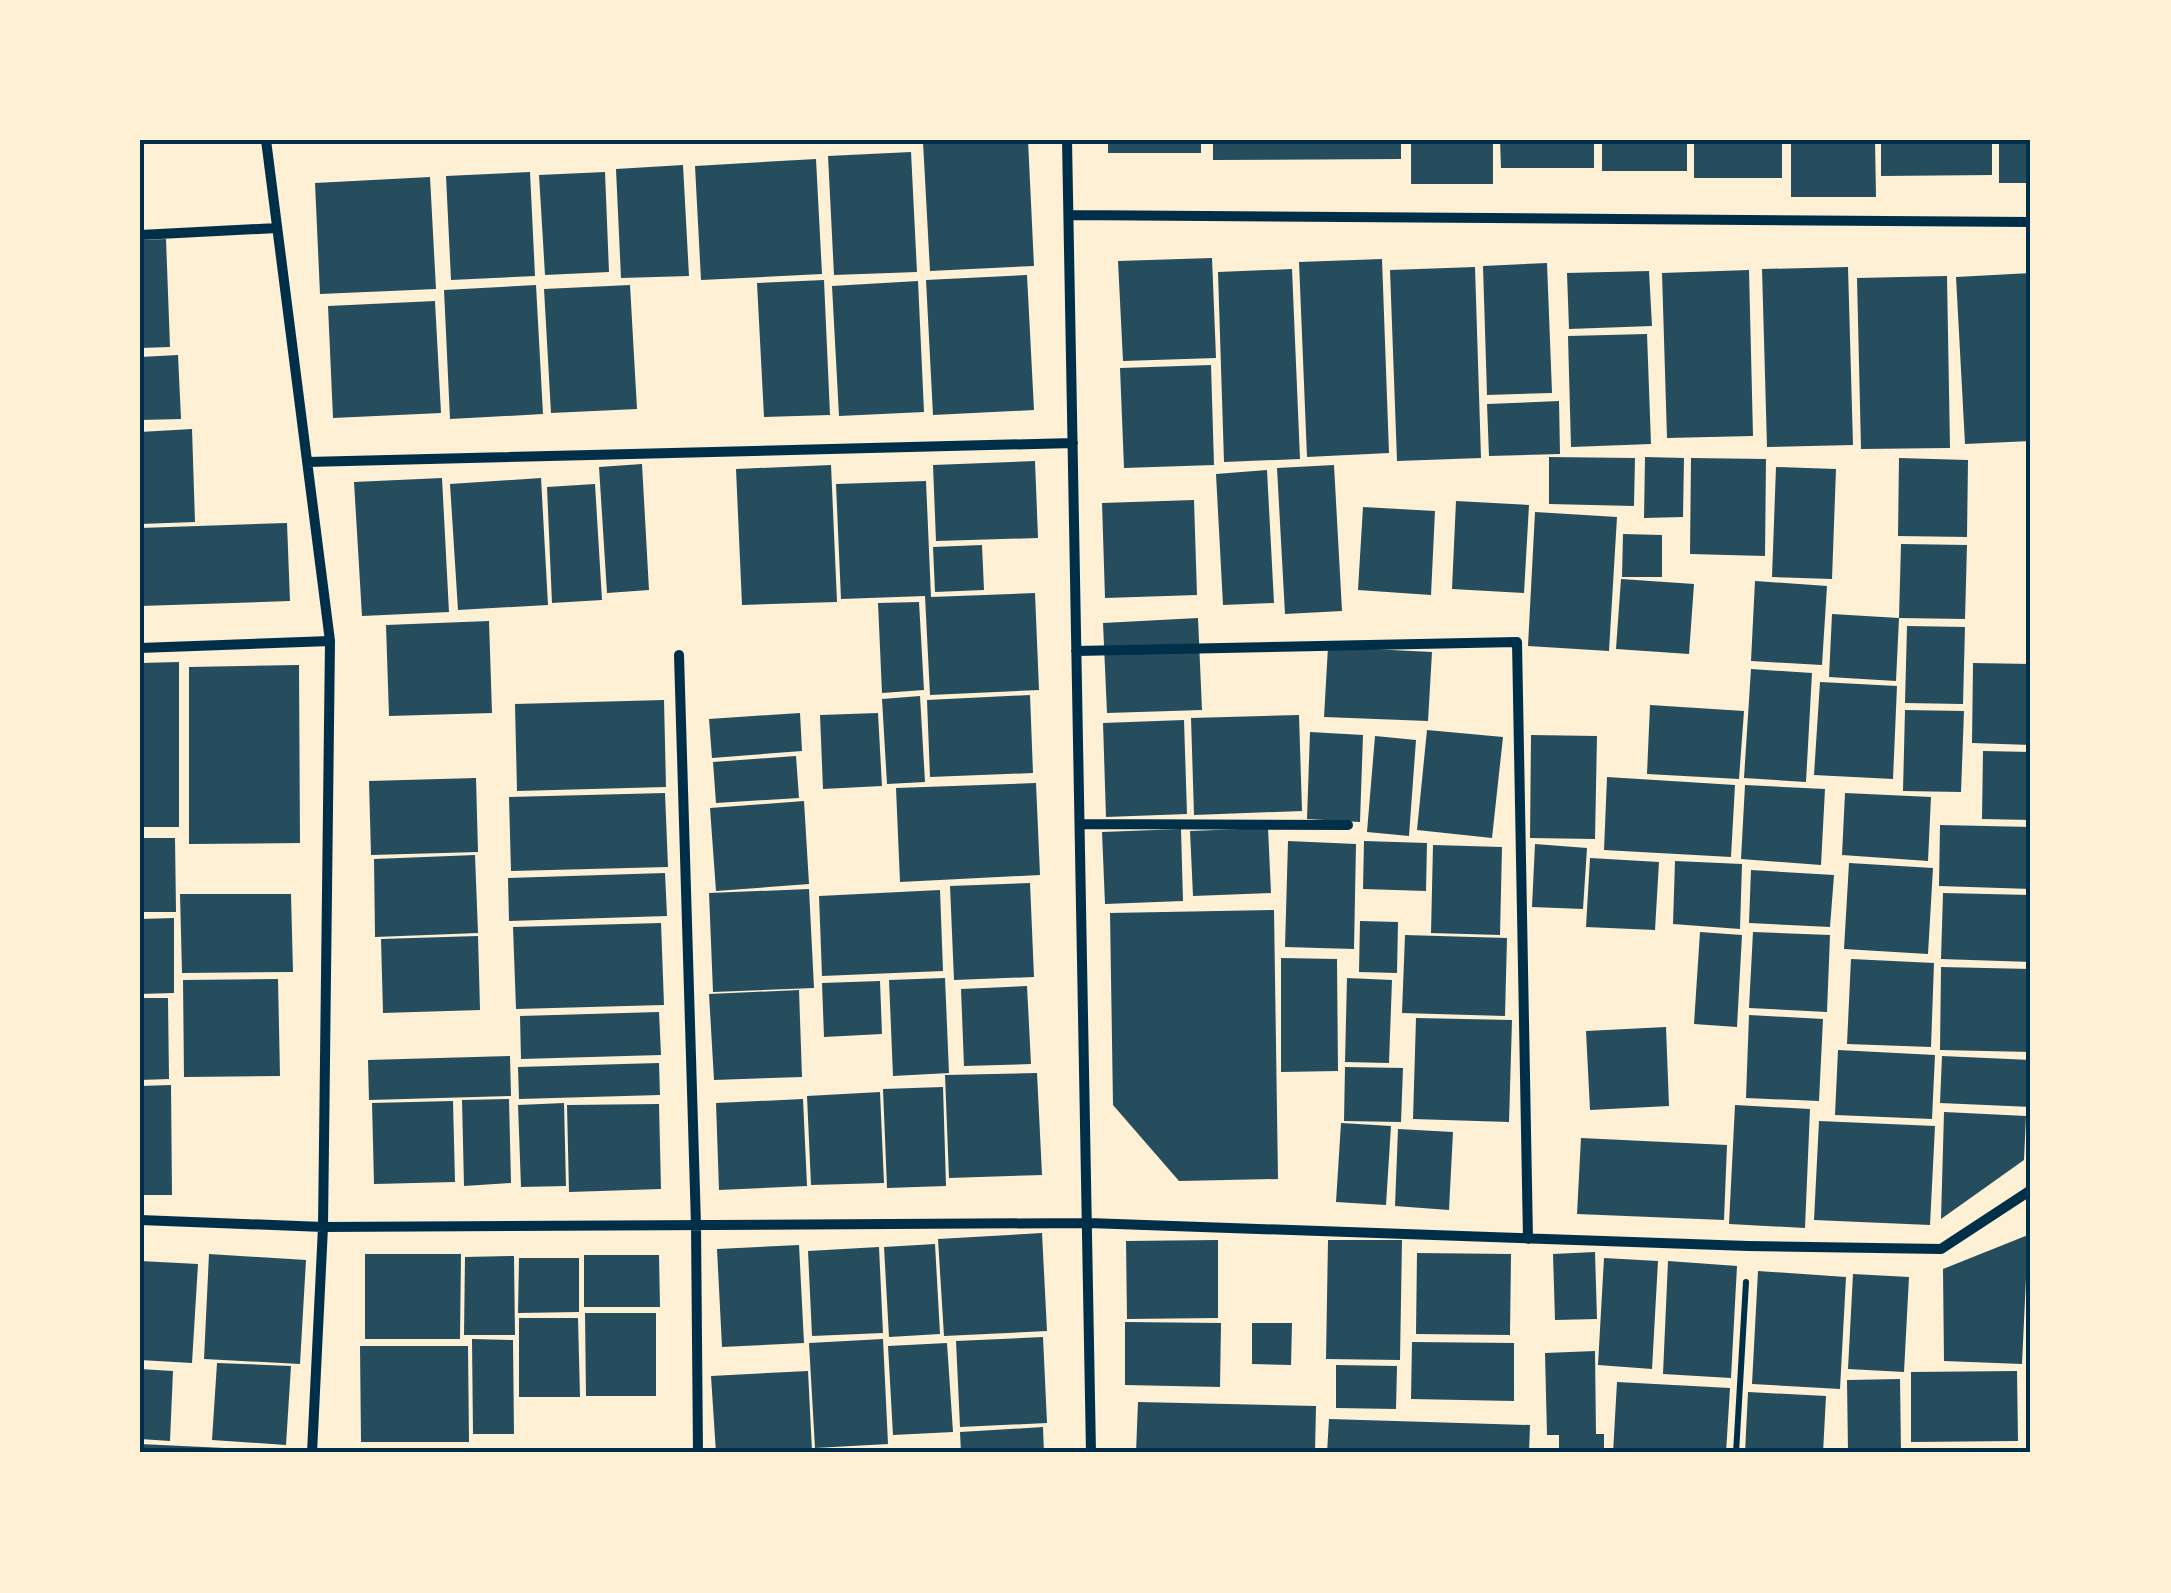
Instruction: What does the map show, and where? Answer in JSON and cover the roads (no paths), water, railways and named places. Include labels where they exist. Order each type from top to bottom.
[{"type":"street","points":[[266,140],[330,641],[324,1227],[312,1453]]},
{"type":"street","points":[[1066,140],[1091,1453]]},
{"type":"street","points":[[1069,215],[2031,222]]},
{"type":"street","points":[[140,235],[277,228]]},
{"type":"street","points":[[307,462],[1073,443]]},
{"type":"street","points":[[140,648],[330,641]]},
{"type":"street","points":[[1076,651],[1517,642],[1528,1239]]},
{"type":"street","points":[[679,655],[696,1225],[698,1453]]},
{"type":"street","points":[[1080,824],[1348,825]]},
{"type":"street","points":[[140,1220],[324,1227],[1088,1222],[1748,1246],[1941,1249],[2031,1190]]}]
